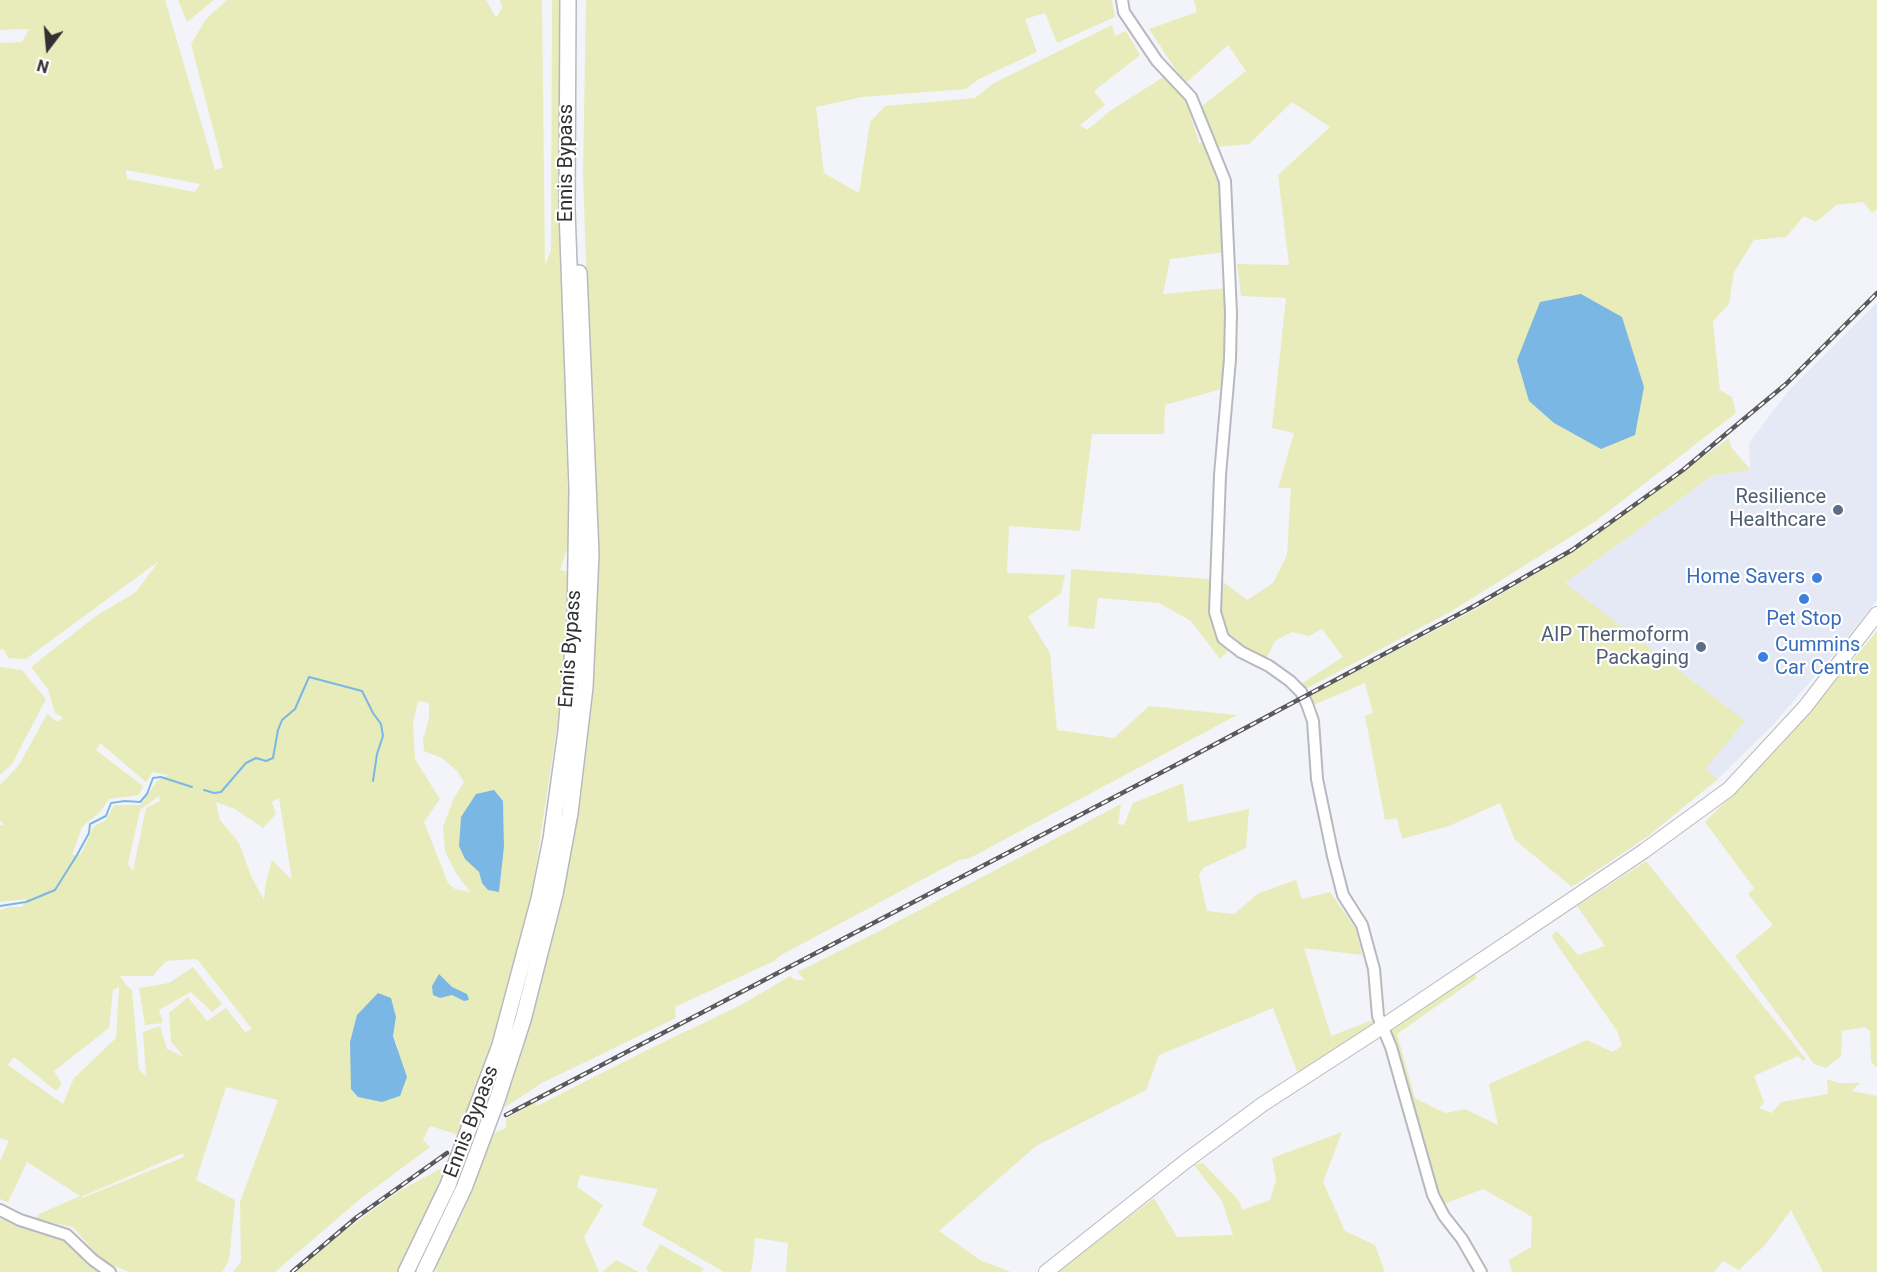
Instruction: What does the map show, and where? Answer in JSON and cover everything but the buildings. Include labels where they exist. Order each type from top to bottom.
[{"type":"highway","name":"Ennis Bypass","points":[[406,1272],[448,1185],[500,1045],[541,889],[551,839],[566,731],[575,624],[577,489],[567,209],[568,0]]},
{"type":"highway","name":"Ennis Bypass","points":[[424,1272],[464,1188],[498,1097],[523,1020],[555,894],[579,747],[586,665],[591,554],[578,246],[577,0]]},
{"type":"highway","points":[[431,1272],[439,1242]]},
{"type":"main road","points":[[1046,1272],[1263,1104],[1644,851],[1729,789],[1805,707],[1877,614]]},
{"type":"street","points":[[1122,0],[1124,12],[1157,61],[1191,97],[1225,181],[1232,313],[1220,475],[1215,612],[1223,638],[1241,652],[1269,666],[1290,681],[1301,692],[1307,704],[1313,721],[1317,779],[1333,856],[1343,895],[1362,925],[1374,969],[1378,1016],[1391,1047],[1434,1195],[1444,1216],[1462,1239],[1481,1272]]},
{"type":"street","points":[[0,1210],[20,1220],[67,1235],[93,1260],[110,1272]]},
{"type":"shaded area","points":[[1877,303],[1877,600],[1773,725],[1718,779],[1510,623],[1712,476],[1750,470],[1749,443],[1789,390]]},
{"type":"green space","points":[[0,0],[165,0],[215,170],[223,167],[191,44],[206,19],[227,0],[486,0],[496,18],[502,8],[500,0],[542,0],[545,266],[551,250],[552,0],[561,0],[559,150],[569,543],[560,570],[569,572],[561,700],[531,900],[503,1007],[459,1135],[430,1126],[423,1140],[430,1147],[359,1200],[275,1272],[233,1272],[241,1261],[240,1202],[278,1100],[226,1087],[196,1180],[235,1200],[229,1260],[222,1272],[129,1272],[101,1260],[73,1227],[36,1219],[39,1214],[80,1196],[27,1162],[8,1202],[0,1199],[0,1161],[9,1141],[0,1138],[0,910],[22,907],[26,899],[0,902],[0,825],[3,825],[0,821],[0,785],[19,765],[47,714],[58,722],[63,718],[55,713],[48,689],[31,667],[96,616],[136,592],[159,561],[26,659],[8,658],[4,650],[0,649],[0,43],[22,42],[29,29],[0,30]],"holes":[[[126,170],[200,184],[195,192],[127,179]],[[418,701],[429,703],[429,718],[423,740],[424,751],[442,758],[457,771],[464,782],[453,800],[443,827],[445,851],[456,873],[470,892],[455,889],[448,883],[424,822],[440,799],[415,759],[413,723]],[[100,743],[146,782],[153,772],[168,775],[157,781],[140,805],[114,805],[106,820],[94,826],[81,854],[72,855],[82,827],[100,812],[109,799],[139,795],[143,786],[96,750]],[[159,796],[160,801],[146,808],[133,871],[128,864],[140,810]],[[279,798],[292,880],[272,860],[264,900],[252,878],[239,843],[220,820],[216,802],[235,809],[263,828],[276,814],[272,802]],[[503,801],[504,847],[499,892],[482,883],[479,872]],[[197,959],[252,1029],[245,1032],[226,1008],[207,1021],[188,997],[169,1013],[171,1042],[184,1057],[167,1049],[160,1026],[143,1032],[146,1076],[139,1070],[132,990],[120,976],[153,976],[166,961]],[[119,987],[116,1038],[74,1078],[63,1104],[8,1065],[14,1057],[56,1091],[62,1084],[54,1071],[109,1028],[113,990]],[[396,1017],[393,1036],[398,1048],[352,1089],[352,1071]],[[183,1153],[184,1157],[82,1198],[81,1197]]]},
{"type":"green space","points":[[178,0],[214,0],[187,22]]},
{"type":"green space","points":[[586,0],[1112,0],[1115,17],[1057,43],[1045,13],[1025,19],[1037,52],[979,79],[966,89],[862,97],[816,107],[824,173],[859,193],[870,122],[885,106],[975,98],[994,83],[1112,25],[1115,36],[1126,31],[1140,55],[1094,91],[1105,105],[1080,125],[1087,130],[1110,111],[1165,76],[1185,97],[1199,143],[1206,142],[1222,182],[1225,252],[1170,259],[1163,294],[1227,288],[1228,321],[1222,389],[1165,405],[1164,434],[1092,434],[1080,531],[1009,526],[1007,573],[1065,575],[1061,593],[1028,617],[1050,653],[1057,730],[1114,738],[1149,706],[1237,715],[970,858],[959,860],[783,954],[774,961],[675,1007],[676,1018],[542,1083],[504,1108],[524,1045],[551,944],[568,866],[585,760],[591,691],[596,623],[597,521],[583,175]]},
{"type":"green space","points":[[1194,0],[1877,0],[1877,209],[1872,213],[1863,202],[1837,205],[1816,222],[1804,216],[1786,237],[1754,240],[1734,272],[1729,304],[1713,321],[1720,390],[1732,397],[1736,413],[1596,521],[1450,612],[1304,690],[1299,685],[1343,657],[1322,629],[1309,636],[1292,632],[1275,641],[1265,661],[1242,648],[1227,635],[1218,612],[1222,581],[1247,600],[1273,583],[1287,555],[1291,488],[1278,488],[1294,433],[1272,428],[1286,298],[1241,296],[1237,264],[1289,265],[1278,175],[1330,127],[1292,102],[1249,144],[1216,147],[1202,106],[1246,71],[1228,45],[1185,84],[1149,29],[1197,12]]},
{"type":"green space","points":[[1729,438],[1731,447],[1751,470],[1712,476],[1565,583],[1745,721],[1705,769],[1718,779],[1647,837],[1572,887],[1515,840],[1500,803],[1449,826],[1402,839],[1397,818],[1385,820],[1365,716],[1373,713],[1365,683],[1311,706],[1308,697],[1478,608],[1576,550]]},
{"type":"green space","points":[[1071,569],[1210,579],[1209,610],[1217,636],[1229,650],[1220,659],[1191,621],[1159,603],[1098,598],[1094,629],[1068,626]]},
{"type":"green space","points":[[1877,631],[1877,1068],[1871,1062],[1870,1031],[1865,1027],[1842,1031],[1841,1056],[1826,1068],[1814,1064],[1735,956],[1773,925],[1748,894],[1754,888],[1705,822],[1783,743]]},
{"type":"green space","points":[[0,667],[22,670],[46,699],[12,764],[0,775]]},
{"type":"green space","points":[[1183,783],[1188,822],[1249,809],[1246,848],[1203,868],[1199,875],[1207,911],[1234,914],[1259,893],[1296,880],[1302,899],[1330,892],[1356,929],[1362,955],[1304,948],[1331,1036],[1375,1019],[1377,1022],[1298,1074],[1273,1008],[1159,1055],[1146,1090],[1036,1146],[939,1231],[980,1260],[1011,1272],[786,1272],[788,1243],[755,1238],[750,1272],[724,1272],[642,1225],[658,1189],[580,1175],[577,1187],[603,1205],[584,1237],[599,1272],[436,1272],[437,1261],[462,1214],[494,1133],[506,1128],[506,1119],[535,1102],[537,1106],[741,1005],[790,976],[795,980],[805,980],[797,972],[1121,804],[1118,824],[1124,825],[1133,803]]},
{"type":"green space","points":[[1646,861],[1806,1059],[1803,1061],[1798,1056],[1754,1076],[1764,1102],[1759,1108],[1772,1113],[1781,1102],[1828,1094],[1827,1079],[1838,1083],[1860,1083],[1852,1091],[1877,1096],[1877,1272],[1823,1272],[1791,1210],[1765,1245],[1739,1270],[1723,1261],[1714,1272],[1512,1272],[1509,1260],[1531,1247],[1532,1217],[1483,1189],[1441,1205],[1390,1037],[1391,1029],[1474,973],[1477,978],[1397,1034],[1415,1098],[1445,1113],[1465,1109],[1498,1125],[1489,1084],[1587,1040],[1612,1052],[1622,1046],[1617,1031],[1551,936],[1557,931],[1578,955],[1605,946],[1577,906]]},
{"type":"green space","points":[[193,967],[222,1004],[212,1012],[191,992],[159,1010],[163,1023],[145,1025],[139,988],[169,983]]},
{"type":"green space","points":[[1342,1132],[1323,1182],[1345,1231],[1375,1245],[1385,1272],[1056,1272],[1154,1198],[1177,1237],[1233,1235],[1222,1201],[1194,1165],[1203,1163],[1240,1202],[1242,1210],[1270,1200],[1276,1180],[1272,1158]]},
{"type":"green space","points":[[446,1166],[418,1234],[399,1272],[296,1272],[339,1235],[399,1191]]},
{"type":"green space","points":[[0,1219],[47,1230],[71,1239],[103,1272],[0,1272]]},
{"type":"green space","points":[[660,1244],[704,1269],[701,1272],[649,1272],[646,1269]]},
{"type":"green space","points":[[616,1260],[639,1272],[602,1272]]},
{"type":"water","points":[[1581,294],[1622,317],[1644,387],[1635,435],[1601,449],[1554,423],[1529,401],[1517,360],[1540,302]]},
{"type":"water","points":[[494,790],[503,801],[504,847],[499,892],[488,890],[482,883],[479,872],[465,859],[459,846],[461,817],[476,794]]},
{"type":"water","points":[[439,974],[452,987],[467,994],[469,1000],[464,1001],[452,995],[440,998],[433,995],[432,986]]},
{"type":"water","points":[[378,993],[391,998],[396,1017],[393,1036],[407,1077],[400,1096],[382,1102],[358,1097],[351,1089],[350,1042],[357,1015]]},
{"type":"waterway","points":[[204,790],[214,793],[221,792],[246,763],[256,758],[266,761],[273,758],[282,720],[295,709],[309,677],[362,691],[381,724],[383,736],[377,754],[373,781]]},
{"type":"waterway","points":[[0,906],[26,902],[55,890],[89,833],[90,824],[106,816],[111,803],[140,802],[147,794],[153,778],[161,777],[192,787]]},
{"type":"railway","points":[[506,1115],[1191,757],[1476,605],[1572,550],[1683,470],[1786,384],[1877,293]]},
{"type":"railway","points":[[292,1272],[357,1217],[447,1153]]},
{"type":"place","name":"Resilience Healthcare","points":[[1838,510]]},
{"type":"place","name":"Home Savers","points":[[1817,578]]},
{"type":"place","name":"Pet Stop","points":[[1804,599]]},
{"type":"place","name":"AIP Thermoform Packaging","points":[[1701,647]]},
{"type":"place","name":"Cummins Car Centre","points":[[1763,657]]}]
